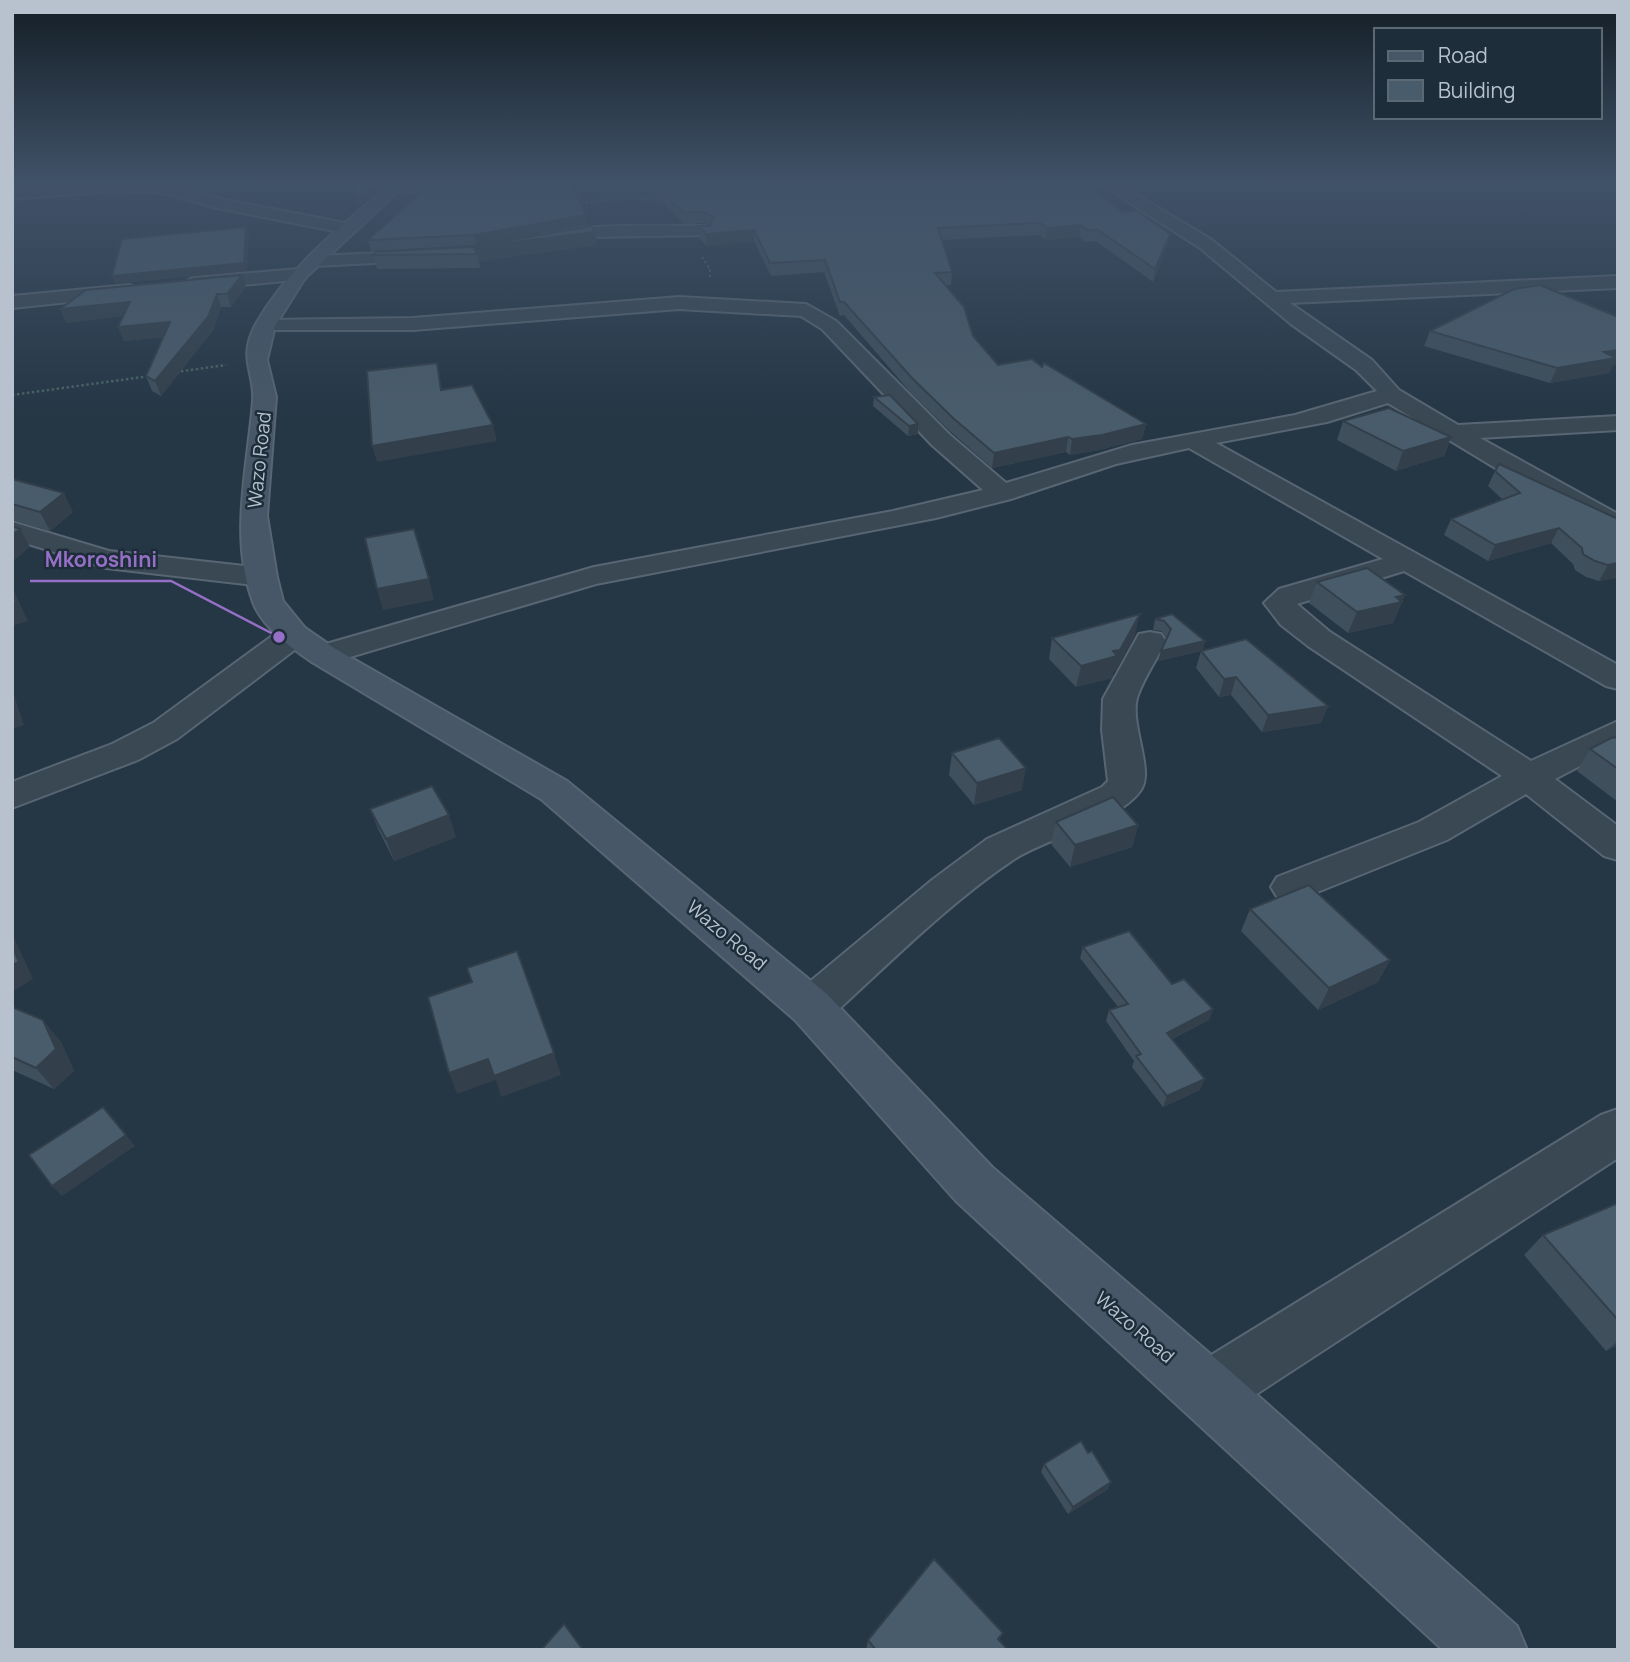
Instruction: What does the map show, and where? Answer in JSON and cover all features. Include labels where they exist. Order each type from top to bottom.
[{"type":"main road","points":[[261,343],[307,268],[317,259]]},
{"type":"main road","name":"Wazo Road","points":[[261,343],[265,397],[253,516],[268,603],[309,645],[554,790],[811,1007],[974,1184],[1208,1391],[1493,1650]]},
{"type":"street","points":[[172,286],[307,268],[412,259]]},
{"type":"street","points":[[1225,259],[1275,298],[1298,320],[1364,365],[1384,384],[1390,394],[1618,525]]},
{"type":"street","points":[[1275,298],[1618,282]]},
{"type":"street","points":[[12,302],[146,289]]},
{"type":"street","points":[[261,343],[413,324],[680,303],[806,310],[829,325],[941,440],[1002,493]]},
{"type":"street","points":[[12,796],[125,752],[165,731],[229,687],[309,645],[594,576],[937,510],[1002,493],[1073,467],[1137,450],[1284,425],[1368,404],[1390,394]]},
{"type":"street","points":[[1455,432],[1618,423]]},
{"type":"street","points":[[1195,441],[1618,679]]},
{"type":"street","points":[[12,530],[106,559],[262,577]]},
{"type":"street","points":[[1410,561],[1283,597],[1279,603],[1292,618],[1319,639],[1529,777],[1618,846]]},
{"type":"street","points":[[811,1007],[936,899],[1001,849],[1115,796],[1126,784],[1127,775],[1119,730],[1120,699],[1150,641]]},
{"type":"street","points":[[1291,887],[1433,831],[1529,777],[1618,732]]},
{"type":"street","points":[[1208,1391],[1618,1131]]},
{"type":"path","points":[[174,372],[261,343]]},
{"type":"path","points":[[12,395],[160,374]]},
{"type":"building","points":[[117,259],[244,259],[244,263],[112,276]]},
{"type":"building","points":[[768,259],[948,259],[952,272],[935,273],[964,307],[973,336],[998,365],[1032,359],[1042,367],[1044,363],[1146,424],[1102,435],[1072,439],[1068,437],[994,453],[912,378],[844,302],[840,302],[825,260],[770,263]]},
{"type":"building","points":[[1140,259],[1159,259],[1155,269]]},
{"type":"building","points":[[242,275],[227,294],[217,294],[208,317],[155,381],[146,376],[170,322],[118,327],[130,302],[60,309],[86,290]]},
{"type":"building","points":[[1540,285],[1618,317],[1618,350],[1604,352],[1616,358],[1557,368],[1430,331],[1514,289]]},
{"type":"building","points":[[437,363],[441,390],[472,385],[493,425],[372,446],[367,371]]},
{"type":"building","points":[[890,395],[918,424],[909,426],[874,397]]},
{"type":"building","points":[[1389,408],[1451,437],[1403,451],[1343,421]]},
{"type":"building","points":[[1499,464],[1618,519],[1618,563],[1608,565],[1583,554],[1582,548],[1559,528],[1495,545],[1451,519],[1520,493],[1495,471]]},
{"type":"building","points":[[12,479],[64,493],[40,512],[12,504]]},
{"type":"building","points":[[12,526],[20,529],[12,535]]},
{"type":"building","points":[[414,529],[429,579],[377,589],[365,538]]},
{"type":"building","points":[[1367,568],[1405,595],[1396,597],[1402,602],[1357,612],[1317,582]]},
{"type":"building","points":[[1140,614],[1120,650],[1113,651],[1117,656],[1081,666],[1052,638]]},
{"type":"building","points":[[1172,614],[1205,641],[1161,651],[1171,629],[1164,621],[1155,619]]},
{"type":"building","points":[[1246,639],[1328,706],[1268,715],[1236,677],[1224,679],[1201,651]]},
{"type":"building","points":[[1618,737],[1618,769],[1590,749]]},
{"type":"building","points":[[999,738],[1026,768],[977,783],[952,753]]},
{"type":"building","points":[[432,786],[449,815],[386,839],[370,809]]},
{"type":"building","points":[[1113,797],[1138,825],[1075,845],[1056,822]]},
{"type":"building","points":[[1309,885],[1390,960],[1329,988],[1250,909]]},
{"type":"building","points":[[1129,931],[1172,984],[1184,979],[1213,1009],[1167,1033],[1205,1079],[1167,1096],[1136,1056],[1141,1054],[1109,1010],[1128,1004],[1083,947]]},
{"type":"building","points":[[12,946],[19,962],[12,965]]},
{"type":"building","points":[[517,951],[554,1053],[494,1076],[488,1059],[449,1073],[428,997],[472,982],[467,968]]},
{"type":"building","points":[[12,1007],[43,1020],[56,1049],[36,1068],[12,1057]]},
{"type":"building","points":[[103,1107],[126,1135],[52,1186],[29,1155]]},
{"type":"building","points":[[1618,1203],[1618,1320],[1543,1235]]},
{"type":"building","points":[[1081,1441],[1088,1453],[1092,1451],[1111,1482],[1073,1507],[1044,1464]]},
{"type":"building","points":[[934,1559],[1003,1633],[998,1639],[1008,1650],[876,1650],[868,1640]]},
{"type":"building","points":[[564,1624],[583,1650],[541,1650]]},
{"type":"place","name":"Mkoroshini","points":[[279,637]]}]
